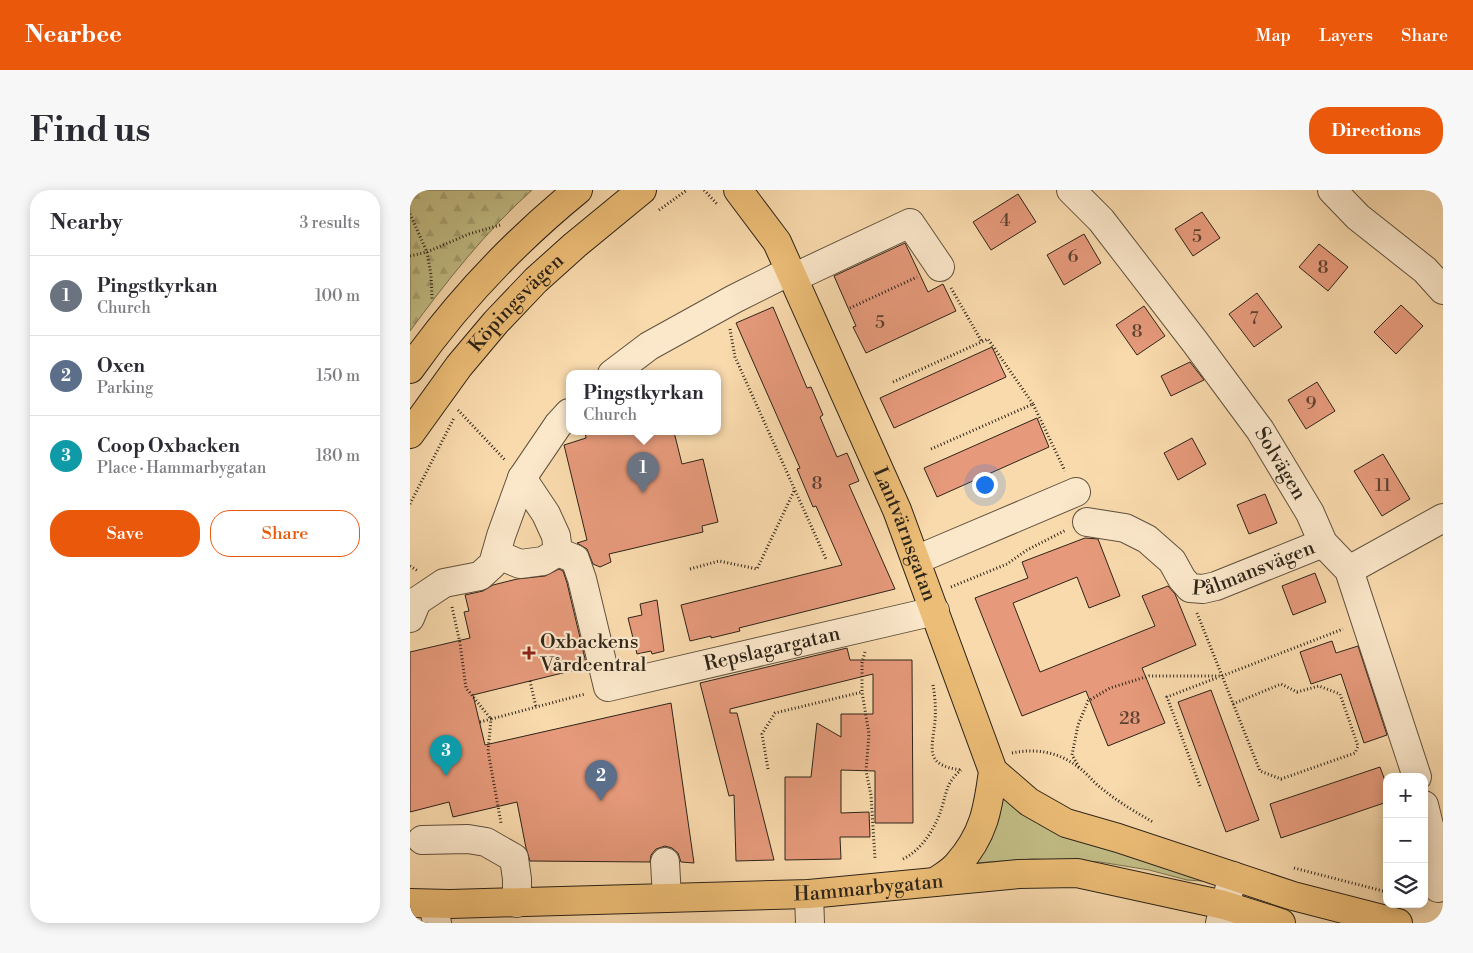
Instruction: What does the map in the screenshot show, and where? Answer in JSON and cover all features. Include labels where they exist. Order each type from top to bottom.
[{"type":"main road","name":"Köpingsvägen","points":[[410,369],[430,341],[490,269],[542,219],[578,190]]},
{"type":"main road","name":"Lantvärnsgatan","points":[[738,190],[776,242],[791,274],[897,510],[916,560],[941,600],[1002,762],[983,825],[974,842],[956,867],[935,882]]},
{"type":"main road","name":"Köpingsvägen","points":[[410,434],[459,366],[496,322],[536,280],[569,250],[649,201]]},
{"type":"main road","points":[[1002,762],[1029,802],[1066,823],[1118,838],[1293,896],[1398,923]]},
{"type":"main road","name":"Hammarbygatan","points":[[428,910],[517,903],[808,894],[1019,874],[1077,873],[1222,914],[1281,923]]},
{"type":"street","name":"Solvägen","points":[[1071,190],[1101,220],[1260,430],[1310,513],[1323,543],[1349,570],[1416,773]]},
{"type":"street","points":[[1332,190],[1358,217],[1425,270],[1443,290]]},
{"type":"street","points":[[617,370],[649,346],[727,303],[910,223],[940,267]]},
{"type":"street","points":[[410,618],[418,601],[444,584],[480,576],[493,564],[522,478],[566,416]]},
{"type":"street","points":[[522,478],[546,514],[556,536],[558,552]]},
{"type":"street","points":[[916,560],[1076,492]]},
{"type":"street","points":[[1349,570],[1443,518]]},
{"type":"street","name":"Pålmansvägen","points":[[1087,522],[1125,528],[1147,539],[1172,561],[1182,579],[1190,588],[1203,589],[1216,586],[1323,543]]},
{"type":"street","points":[[496,554],[520,564],[542,561],[558,552]]},
{"type":"street","points":[[558,552],[575,559],[582,579],[608,687]]},
{"type":"street","name":"Repslagargatan","points":[[608,687],[941,600]]},
{"type":"street","points":[[1427,818],[1438,861],[1438,888]]},
{"type":"street","points":[[422,840],[468,839],[486,842],[514,858],[517,879],[517,903]]},
{"type":"street","points":[[665,862],[667,898]]},
{"type":"street","points":[[1222,914],[1233,876]]},
{"type":"street","points":[[808,894],[810,923]]},
{"type":"path","points":[[649,201],[687,190]]},
{"type":"path","points":[[410,214],[427,252],[431,275],[432,301]]},
{"type":"path","points":[[410,256],[427,252],[469,234],[504,223]]},
{"type":"path","points":[[850,308],[940,267],[982,342]]},
{"type":"path","points":[[727,303],[735,357],[826,559]]},
{"type":"path","points":[[893,382],[988,339],[1033,404],[1076,492]]},
{"type":"path","points":[[410,504],[462,403]]},
{"type":"path","points":[[931,449],[1033,404]]},
{"type":"path","points":[[458,410],[522,478]]},
{"type":"path","points":[[690,570],[719,561],[757,569],[795,490]]},
{"type":"path","points":[[941,600],[1007,564],[1050,536],[1087,522]]},
{"type":"path","points":[[410,566],[444,584],[450,600],[460,643],[466,688],[491,719],[488,751],[505,845],[503,852]]},
{"type":"path","points":[[1190,588],[1222,676],[1233,704],[1260,771],[1281,780],[1355,752],[1358,746],[1340,694],[1319,686],[1297,692],[1281,684],[1233,704]]},
{"type":"path","points":[[1200,786],[1167,697],[1366,620]]},
{"type":"path","points":[[867,646],[862,663],[862,692],[869,734],[866,771],[871,795],[876,859]]},
{"type":"path","points":[[1159,824],[1118,801],[1098,786],[1080,767],[1072,755],[1078,725],[1088,702],[1110,688],[1149,676],[1222,676]]},
{"type":"path","points":[[530,681],[536,706]]},
{"type":"path","points":[[900,861],[908,857],[926,840],[938,818],[948,785],[961,770],[944,767],[936,760],[933,753],[931,745],[935,719],[933,684]]},
{"type":"path","points":[[480,722],[608,687]]},
{"type":"path","points":[[768,769],[762,734],[775,713],[862,692]]},
{"type":"path","points":[[1002,762],[1025,750],[1040,751],[1067,760],[1080,767]]},
{"type":"path","points":[[1293,868],[1383,891]]},
{"type":"green space","points":[[410,190],[532,190],[499,222],[467,258],[410,331]]},
{"type":"green space","points":[[1003,787],[1180,867],[1202,881],[1187,880],[1149,870],[1100,862],[1033,859],[973,863]]},
{"type":"building","points":[[1018,194],[1036,222],[991,250],[973,222]]},
{"type":"building","points":[[1202,212],[1220,238],[1193,256],[1175,229]]},
{"type":"building","points":[[1084,234],[1101,263],[1064,285],[1047,255]]},
{"type":"building","points":[[905,243],[928,292],[943,284],[956,311],[866,353],[853,327],[856,326],[834,276]]},
{"type":"building","points":[[1319,244],[1348,267],[1328,291],[1299,267]]},
{"type":"building","points":[[1257,293],[1282,327],[1254,347],[1229,314]]},
{"type":"building","points":[[1401,305],[1423,326],[1396,354],[1374,332]]},
{"type":"building","points":[[1144,306],[1165,336],[1137,355],[1116,325]]},
{"type":"building","points":[[773,307],[807,388],[811,387],[823,415],[820,417],[837,457],[847,453],[859,481],[849,485],[895,589],[739,628],[740,631],[690,641],[681,605],[842,565],[816,506],[813,507],[797,469],[800,468],[736,323]]},
{"type":"building","points":[[992,347],[1006,377],[894,428],[880,398]]},
{"type":"building","points":[[1190,362],[1204,380],[1171,396],[1161,376]]},
{"type":"building","points":[[1317,382],[1335,411],[1306,429],[1288,400]]},
{"type":"building","points":[[1037,418],[1049,447],[937,497],[924,468]]},
{"type":"building","points":[[586,435],[675,435],[682,464],[703,459],[718,522],[702,526],[703,532],[609,554],[611,562],[600,567],[593,564],[587,549],[577,543],[587,540],[564,445],[586,438]]},
{"type":"building","points":[[1192,438],[1206,464],[1178,480],[1164,453]]},
{"type":"building","points":[[1383,454],[1410,499],[1382,516],[1354,471]]},
{"type":"building","points":[[1265,494],[1277,523],[1249,534],[1237,505]]},
{"type":"building","points":[[1085,538],[1098,539],[1120,596],[1089,608],[1077,577],[1013,603],[1040,672],[1155,626],[1142,596],[1168,586],[1175,594],[1196,645],[1142,668],[1165,723],[1108,746],[1086,691],[1022,716],[975,598],[1028,578],[1022,562]]},
{"type":"building","points":[[559,569],[563,571],[567,583],[587,667],[473,695],[485,745],[671,703],[694,863],[681,862],[678,853],[672,848],[665,846],[656,849],[651,855],[650,862],[530,861],[517,802],[453,817],[449,802],[410,812],[410,652],[470,638],[464,612],[469,611],[465,595],[517,579],[545,576]]},
{"type":"building","points":[[1315,573],[1326,602],[1293,615],[1282,586]]},
{"type":"building","points":[[657,600],[664,651],[652,654],[651,651],[637,654],[628,618],[642,615],[640,604]]},
{"type":"building","points":[[1332,641],[1336,653],[1358,646],[1387,735],[1364,743],[1341,674],[1311,684],[1300,652]]},
{"type":"building","points":[[847,648],[850,660],[912,660],[913,823],[875,823],[875,771],[841,770],[841,813],[869,812],[870,837],[840,837],[841,859],[785,860],[785,777],[811,777],[817,723],[841,737],[841,714],[873,714],[873,674],[730,709],[730,713],[737,713],[774,860],[736,861],[734,795],[729,796],[700,683]]},
{"type":"building","points":[[1211,690],[1259,820],[1226,832],[1178,702]]},
{"type":"building","points":[[1380,767],[1383,775],[1383,803],[1281,838],[1270,804]]},
{"type":"place","name":"Pingstkyrkan","points":[[643,493]]},
{"type":"place","name":"Oxbackens Vårdcentral","points":[[529,653]]},
{"type":"place","name":"Coop Oxbacken","points":[[446,776]]},
{"type":"place","name":"Oxen","points":[[601,801]]}]
